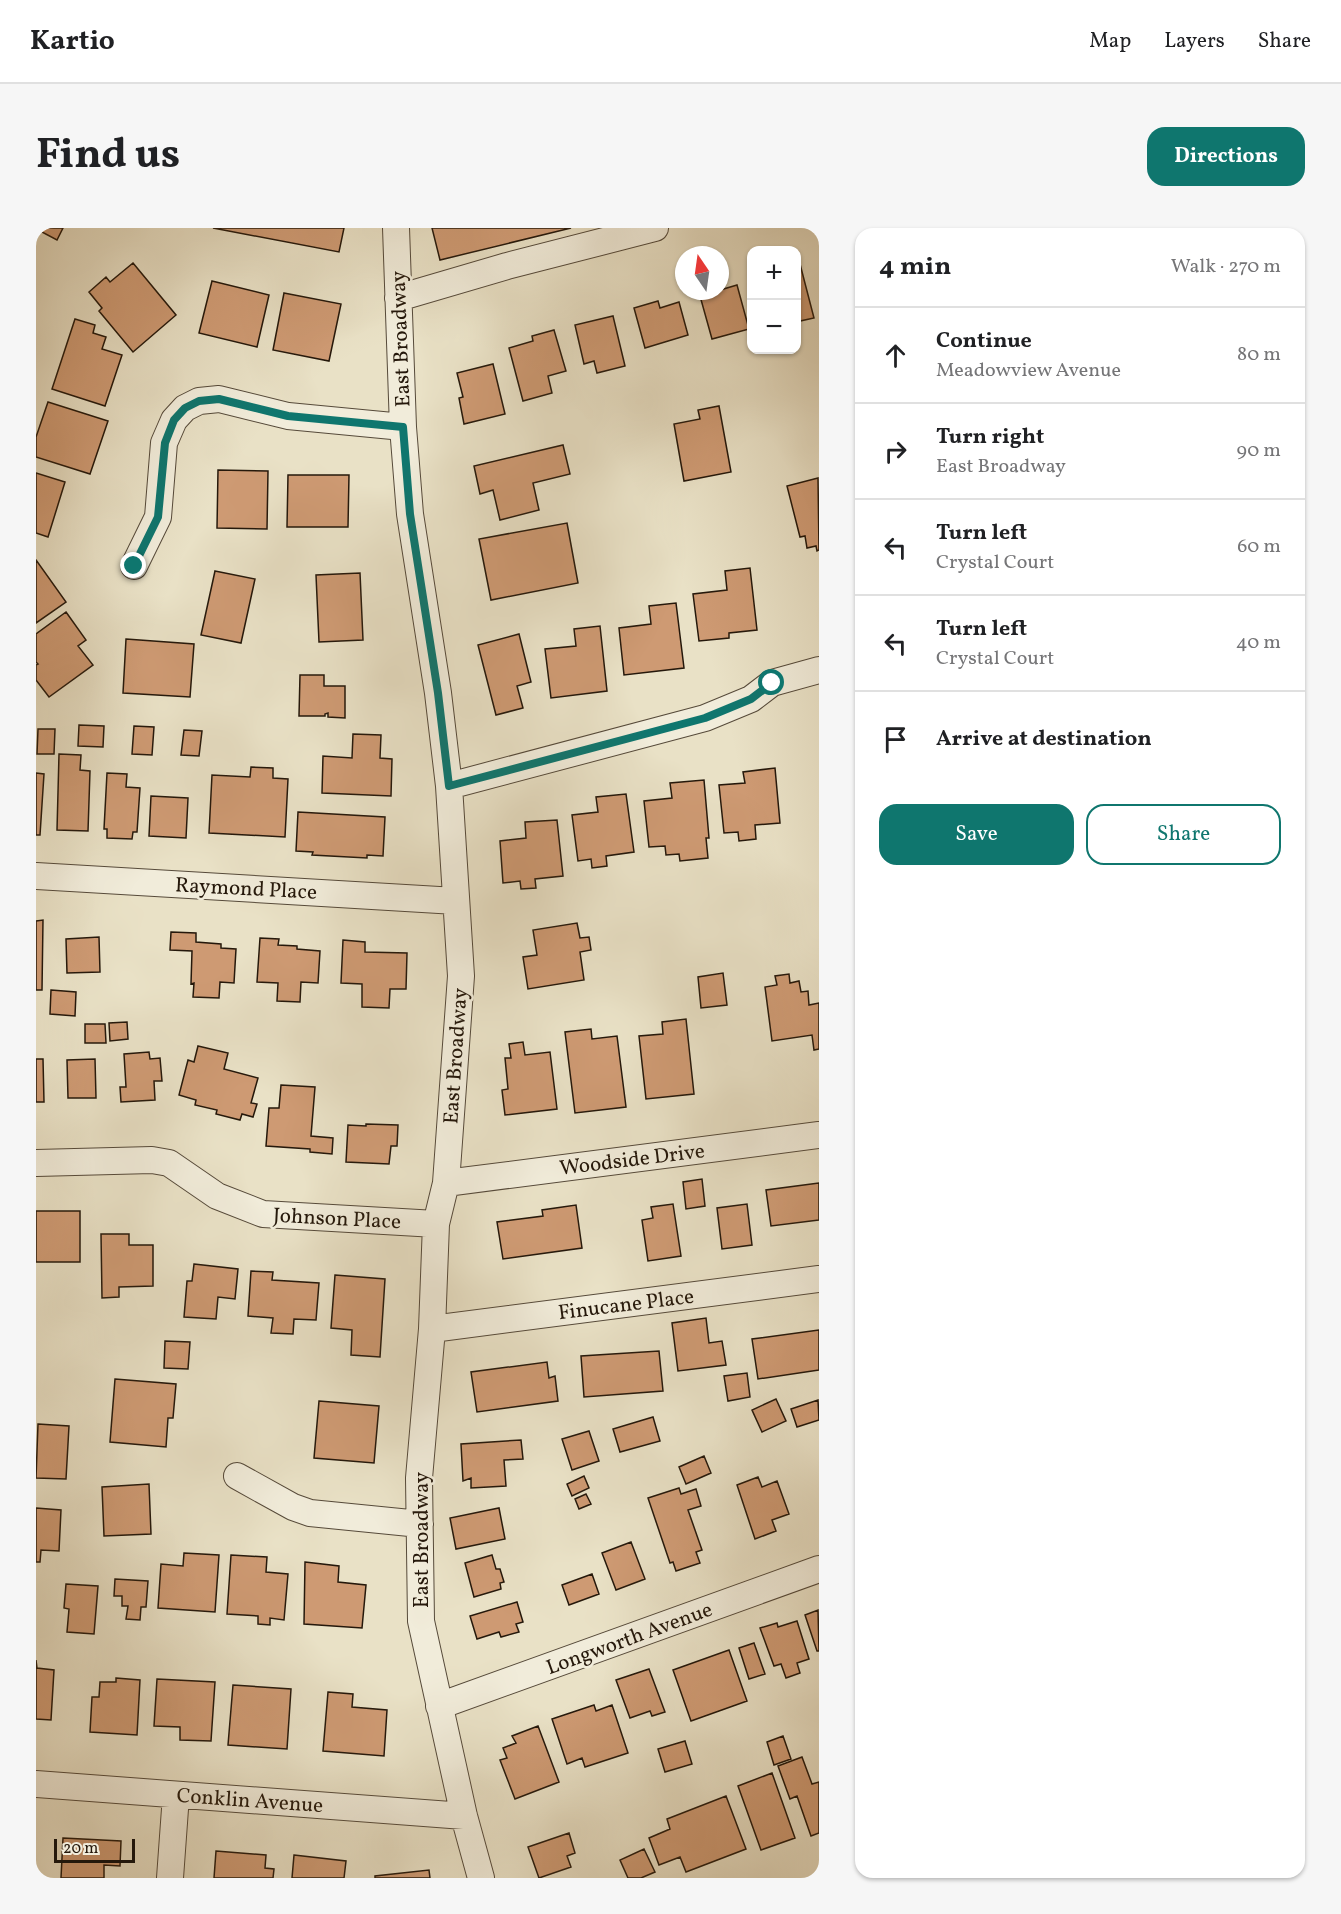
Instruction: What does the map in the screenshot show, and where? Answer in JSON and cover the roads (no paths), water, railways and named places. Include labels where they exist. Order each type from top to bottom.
[{"type":"street","name":"East Broadway","points":[[396,228],[403,427],[410,514],[438,693],[449,786],[461,976],[446,1183],[436,1224],[432,1329],[419,1478],[421,1621],[464,1816],[481,1878]]},
{"type":"street","points":[[398,298],[507,266],[655,228]]},
{"type":"street","points":[[134,566],[158,517],[165,443],[174,420],[185,408],[199,401],[219,399],[288,416],[403,427]]},
{"type":"street","points":[[449,786],[705,718],[751,699],[772,683],[819,670]]},
{"type":"street","name":"Raymond Place","points":[[36,876],[456,901]]},
{"type":"street","name":"Woodside Drive","points":[[446,1183],[819,1136]]},
{"type":"street","name":"Johnson Place","points":[[36,1163],[152,1160],[169,1163],[217,1196],[263,1214],[436,1224]]},
{"type":"street","name":"Finucane Place","points":[[432,1329],[819,1279]]},
{"type":"street","points":[[237,1476],[293,1507],[310,1513],[420,1524]]},
{"type":"street","name":"Longworth Avenue","points":[[439,1706],[819,1569]]},
{"type":"street","name":"Conklin Avenue","points":[[36,1784],[464,1816]]},
{"type":"street","points":[[170,1878],[176,1795]]}]
